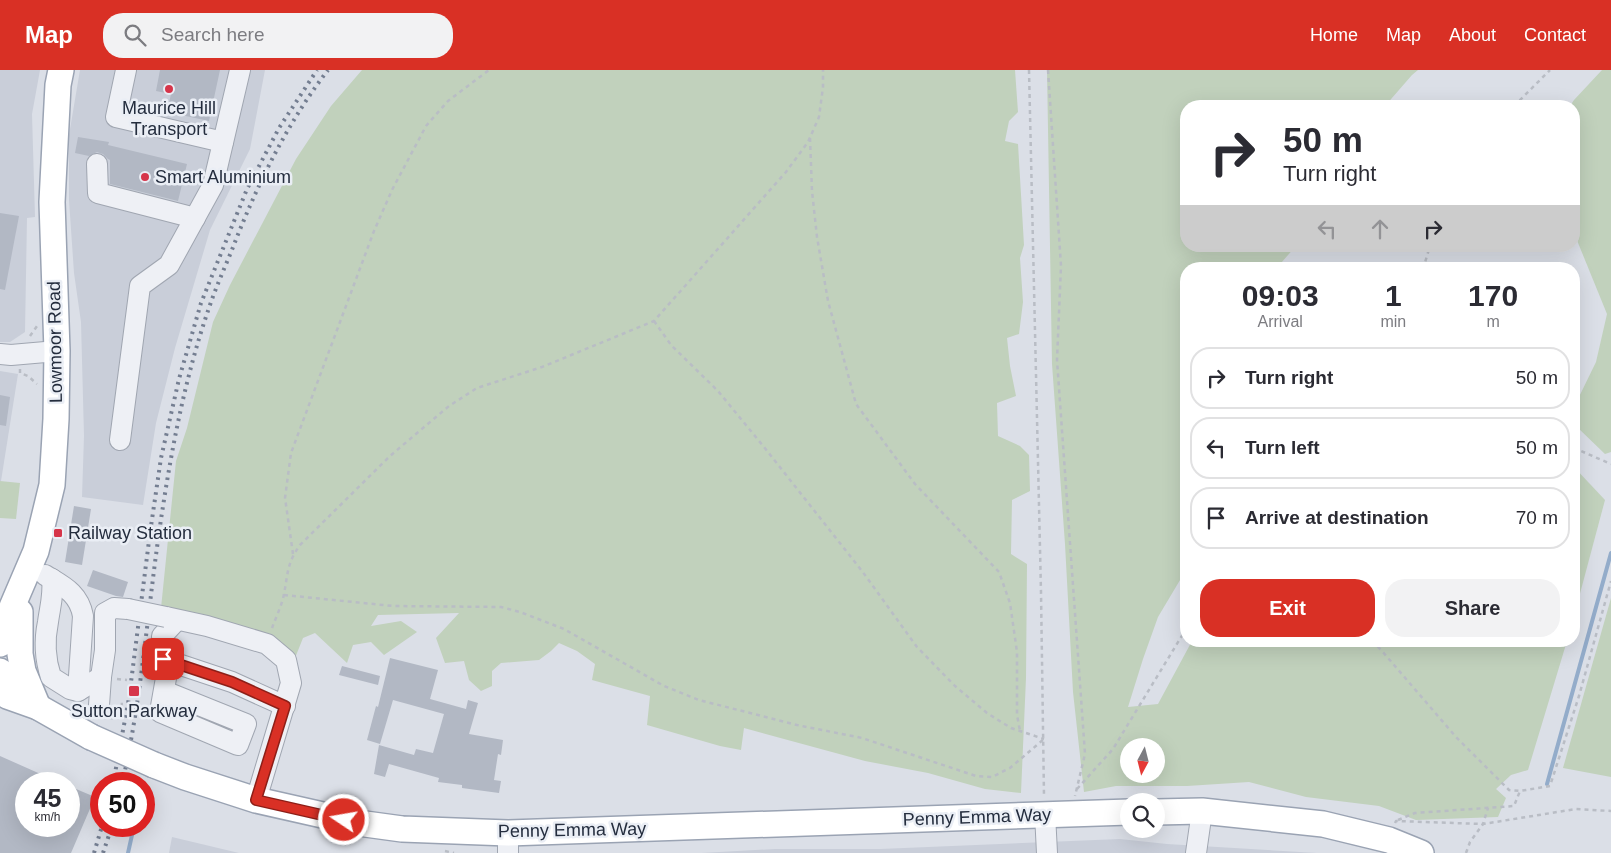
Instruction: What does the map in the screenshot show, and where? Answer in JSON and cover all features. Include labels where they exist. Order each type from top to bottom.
[{"type":"main road","name":"Lowmoor Road","points":[[0,644],[6,634],[16,595],[52,485],[56,419],[57,351],[52,202],[58,85],[61,70]]},
{"type":"main road","points":[[0,708],[38,707],[23,671],[16,595]]},
{"type":"main road","name":"Penny Emma Way","points":[[0,671],[14,682],[38,707]]},
{"type":"main road","name":"Penny Emma Way","points":[[0,691],[7,696],[38,707],[91,737],[154,765],[185,778],[256,800],[358,823],[508,843],[1044,814],[1120,812]]},
{"type":"main road","points":[[1165,812],[1202,811],[1392,831],[1421,853]]},
{"type":"lane","points":[[126,70],[116,117],[222,142]]},
{"type":"lane","points":[[120,440],[140,286],[169,265],[213,186],[240,70]]},
{"type":"lane","points":[[97,164],[98,193],[195,218]]},
{"type":"lane","points":[[0,354],[11,355],[57,351]]},
{"type":"lane","points":[[16,595],[52,579]]},
{"type":"lane","points":[[52,579],[54,592],[47,624],[45,659],[51,677],[70,689],[78,691],[101,678]]},
{"type":"lane","points":[[52,579],[64,586],[78,600],[83,616],[78,691]]},
{"type":"lane","points":[[99,705],[105,650],[105,619],[108,610],[114,608],[128,609],[207,626],[267,644],[286,660],[291,683],[256,800]]},
{"type":"lane","points":[[50,610],[105,619]]},
{"type":"lane","points":[[172,619],[162,636],[163,659],[232,682],[285,706]]},
{"type":"lane","points":[[164,691],[169,661]]},
{"type":"lane","points":[[1196,853],[1202,811]]},
{"type":"lane","points":[[1044,814],[1047,853]]},
{"type":"path","points":[[293,555],[285,498],[291,454],[374,231],[392,190],[426,126],[448,101],[489,70]]},
{"type":"path","points":[[267,644],[284,595],[287,573],[293,555],[300,544],[390,456],[449,406],[477,388],[542,367],[654,321],[786,172],[810,137],[819,117],[824,86],[823,70]]},
{"type":"path","points":[[1029,70],[1044,739],[1044,814]]},
{"type":"path","points":[[1048,70],[1061,266],[1057,360],[1085,754],[1069,813]]},
{"type":"path","points":[[1520,100],[1550,70]]},
{"type":"path","points":[[810,137],[815,219],[827,292],[843,361],[856,404],[915,484],[999,572],[1010,603],[1017,652],[1017,715],[1020,731]]},
{"type":"path","points":[[654,321],[671,345],[718,391],[764,447],[862,571],[917,647],[955,686],[987,713],[1011,728],[1044,739]]},
{"type":"path","points":[[1580,451],[1611,464]]},
{"type":"path","points":[[1378,647],[1456,737],[1509,790],[1520,791],[1550,786],[1579,696],[1611,581]]},
{"type":"path","points":[[284,595],[393,606],[501,607],[520,612],[564,629],[664,686],[698,700],[797,726],[862,738],[976,776],[992,776],[1010,768],[1044,739]]},
{"type":"path","points":[[1077,789],[1113,749],[1180,639]]},
{"type":"path","points":[[1392,831],[1415,813],[1514,806],[1520,791]]},
{"type":"path","points":[[1466,853],[1470,842],[1483,824],[1488,808]]},
{"type":"path","points":[[1392,831],[1483,824],[1576,809],[1611,811]]},
{"type":"shaded area","points":[[0,70],[40,70],[32,114],[35,217],[27,218],[25,332],[10,342],[0,342]]},
{"type":"shaded area","points":[[80,70],[265,70],[250,149],[210,230],[175,348],[156,423],[143,505],[82,497],[84,436],[81,322],[74,273],[69,200],[69,135]]},
{"type":"shaded area","points":[[0,371],[18,374],[1,481],[0,481]]},
{"type":"shaded area","points":[[172,837],[239,853],[169,853]]},
{"type":"shaded area","points":[[1120,839],[1167,844],[1317,853],[701,853],[775,849],[880,849]]},
{"type":"green space","points":[[362,70],[1015,70],[1018,112],[1009,121],[1005,141],[1018,144],[1024,245],[1020,258],[1023,302],[1019,334],[1007,338],[1016,396],[997,403],[998,436],[1020,446],[1029,455],[1030,491],[1012,500],[1011,554],[1027,564],[1026,678],[1021,793],[985,789],[928,773],[865,761],[744,728],[741,750],[720,746],[647,725],[650,696],[592,680],[595,664],[577,651],[559,643],[539,660],[501,663],[492,671],[492,686],[481,691],[469,680],[464,661],[445,663],[436,638],[459,613],[378,615],[371,626],[401,621],[417,632],[384,655],[371,642],[353,645],[347,663],[315,633],[303,638],[291,668],[264,650],[160,618],[176,461],[187,428],[213,322],[230,285],[296,159],[331,106]]},
{"type":"green space","points":[[1047,70],[1418,70],[1390,100],[1180,100],[1180,252],[1291,252],[1282,262],[1180,262],[1180,580],[1158,617],[1128,707],[1158,704],[1189,647],[1565,647],[1528,770],[1511,775],[1496,789],[1506,798],[1498,817],[1416,820],[1379,806],[1306,797],[1249,782],[1187,786],[1116,786],[1084,792],[1073,692],[1052,364]]},
{"type":"green space","points":[[1602,70],[1611,70],[1611,452],[1605,454],[1580,430],[1580,395],[1596,362],[1607,314],[1580,248],[1580,100],[1574,100]]},
{"type":"green space","points":[[1580,473],[1605,500],[1580,594]]},
{"type":"green space","points":[[0,481],[20,483],[16,519],[0,518]]},
{"type":"green space","points":[[1611,598],[1611,777],[1563,768]]},
{"type":"building","points":[[160,70],[220,70],[209,121],[167,112],[171,94],[156,91]]},
{"type":"building","name":"Smart Aluminium","points":[[78,137],[109,142],[108,145],[187,164],[178,201],[110,184],[110,160],[97,152],[89,156],[75,153]]},
{"type":"building","points":[[0,213],[19,216],[5,290],[0,289]]},
{"type":"building","points":[[0,395],[10,397],[6,426],[0,425]]},
{"type":"building","points":[[74,506],[91,509],[82,565],[65,562]]},
{"type":"building","points":[[93,570],[128,582],[123,597],[87,586]]},
{"type":"building","points":[[390,658],[438,670],[430,699],[466,709],[468,700],[478,703],[469,734],[503,740],[501,755],[498,754],[494,780],[501,781],[499,793],[462,788],[462,785],[438,782],[439,778],[389,764],[385,777],[374,774],[379,745],[414,755],[416,749],[433,753],[444,714],[393,700],[380,744],[367,740],[376,706],[378,707]]},
{"type":"building","points":[[342,666],[380,676],[378,685],[339,675]]},
{"type":"building","points":[[0,756],[36,772],[15,772],[15,837],[78,837],[71,853],[0,853]]},
{"type":"building","points":[[80,791],[90,795],[90,809],[80,832]]},
{"type":"waterway","points":[[1547,784],[1611,553]]},
{"type":"waterway","points":[[128,853],[132,837]]},
{"type":"railway","points":[[115,772],[129,698],[161,458],[179,379],[201,303],[247,189],[279,128],[317,70]]},
{"type":"railway","points":[[125,772],[139,691],[168,476],[185,390],[201,333],[213,297],[264,174],[287,131],[328,70]]},
{"type":"railway","points":[[94,853],[99,837]]},
{"type":"railway","points":[[103,853],[108,837]]},
{"type":"place","name":"Maurice Hill Transport","points":[[169,89]]},
{"type":"place","name":"Smart Aluminium","points":[[145,177]]},
{"type":"place","name":"Railway Station","points":[[58,533]]},
{"type":"place","name":"Sutton Parkway","points":[[134,691]]},
{"type":"route","points":[[163,659],[232,682],[285,706],[256,800],[344,820]]}]
